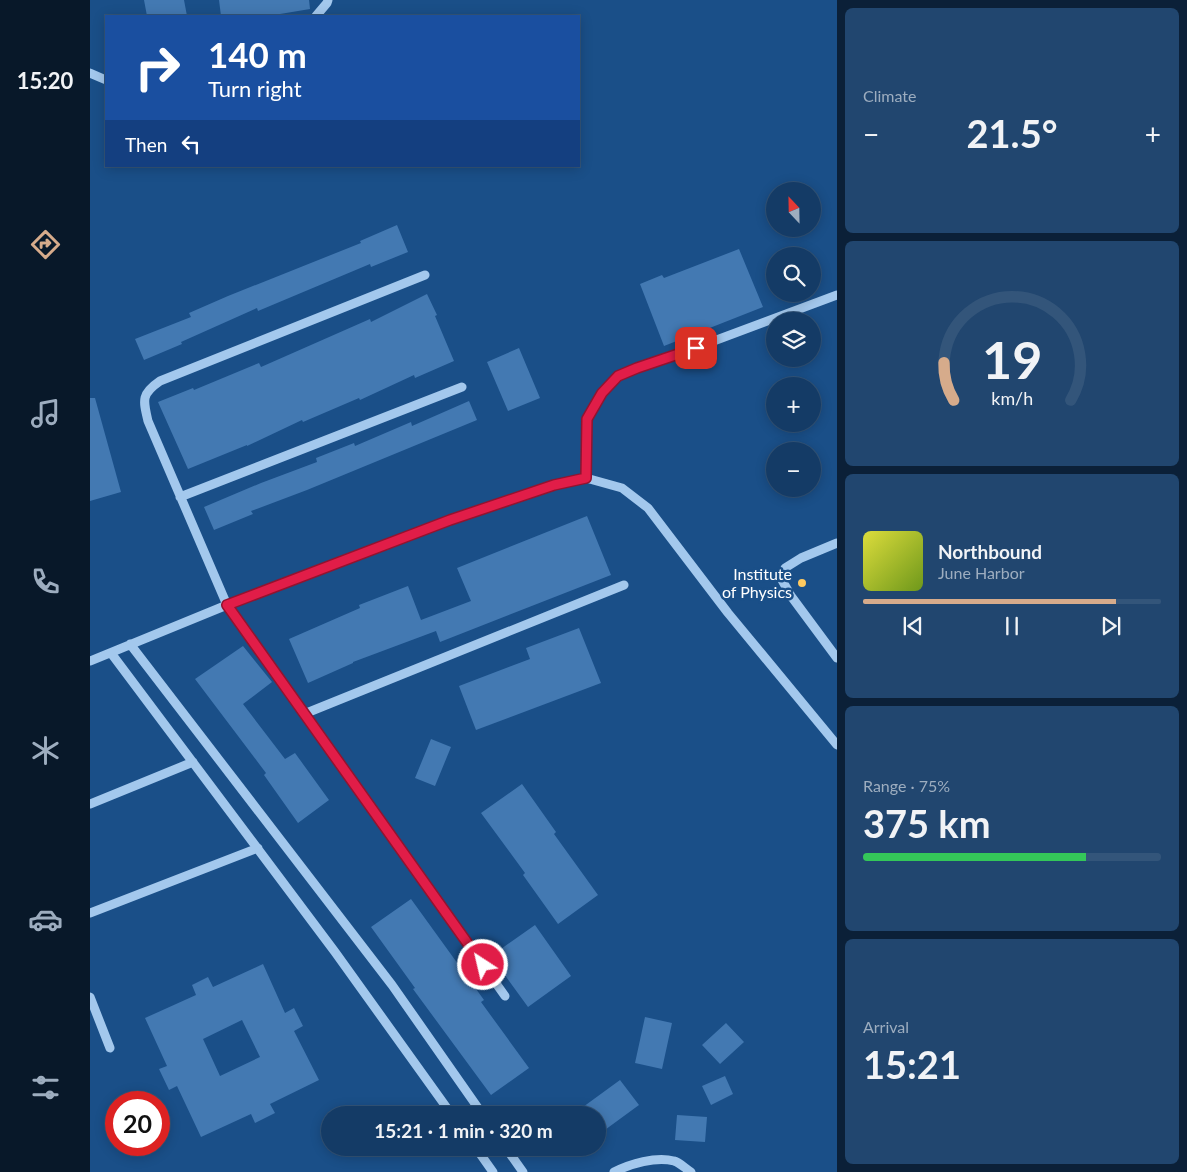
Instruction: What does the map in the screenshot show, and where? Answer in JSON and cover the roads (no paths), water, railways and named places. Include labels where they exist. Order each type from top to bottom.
[{"type":"street","points":[[317,15],[327,4],[328,0]]},
{"type":"street","points":[[90,72],[105,80]]},
{"type":"street","points":[[424,276],[160,381],[148,389],[144,402],[148,421],[227,605],[505,996]]},
{"type":"street","points":[[586,478],[587,419],[602,393],[618,376],[837,296]]},
{"type":"street","points":[[180,497],[462,387]]},
{"type":"street","points":[[91,658],[111,653],[227,605],[450,520],[554,485],[586,478],[622,488],[648,508],[728,614],[837,744]]},
{"type":"street","points":[[837,543],[801,558],[785,568],[782,580],[791,596],[837,658]]},
{"type":"street","points":[[304,714],[624,585]]},
{"type":"street","points":[[130,644],[392,985],[477,1106]]},
{"type":"street","points":[[111,653],[341,960],[446,1106]]},
{"type":"street","points":[[90,804],[193,762]]},
{"type":"street","points":[[90,913],[258,848]]},
{"type":"street","points":[[90,997],[110,1048]]},
{"type":"street","points":[[482,1156],[493,1172]]},
{"type":"street","points":[[512,1156],[523,1172]]},
{"type":"street","points":[[614,1172],[648,1160],[674,1161],[691,1172]]},
{"type":"place","name":"Institute of Physics","points":[[802,583]]}]
